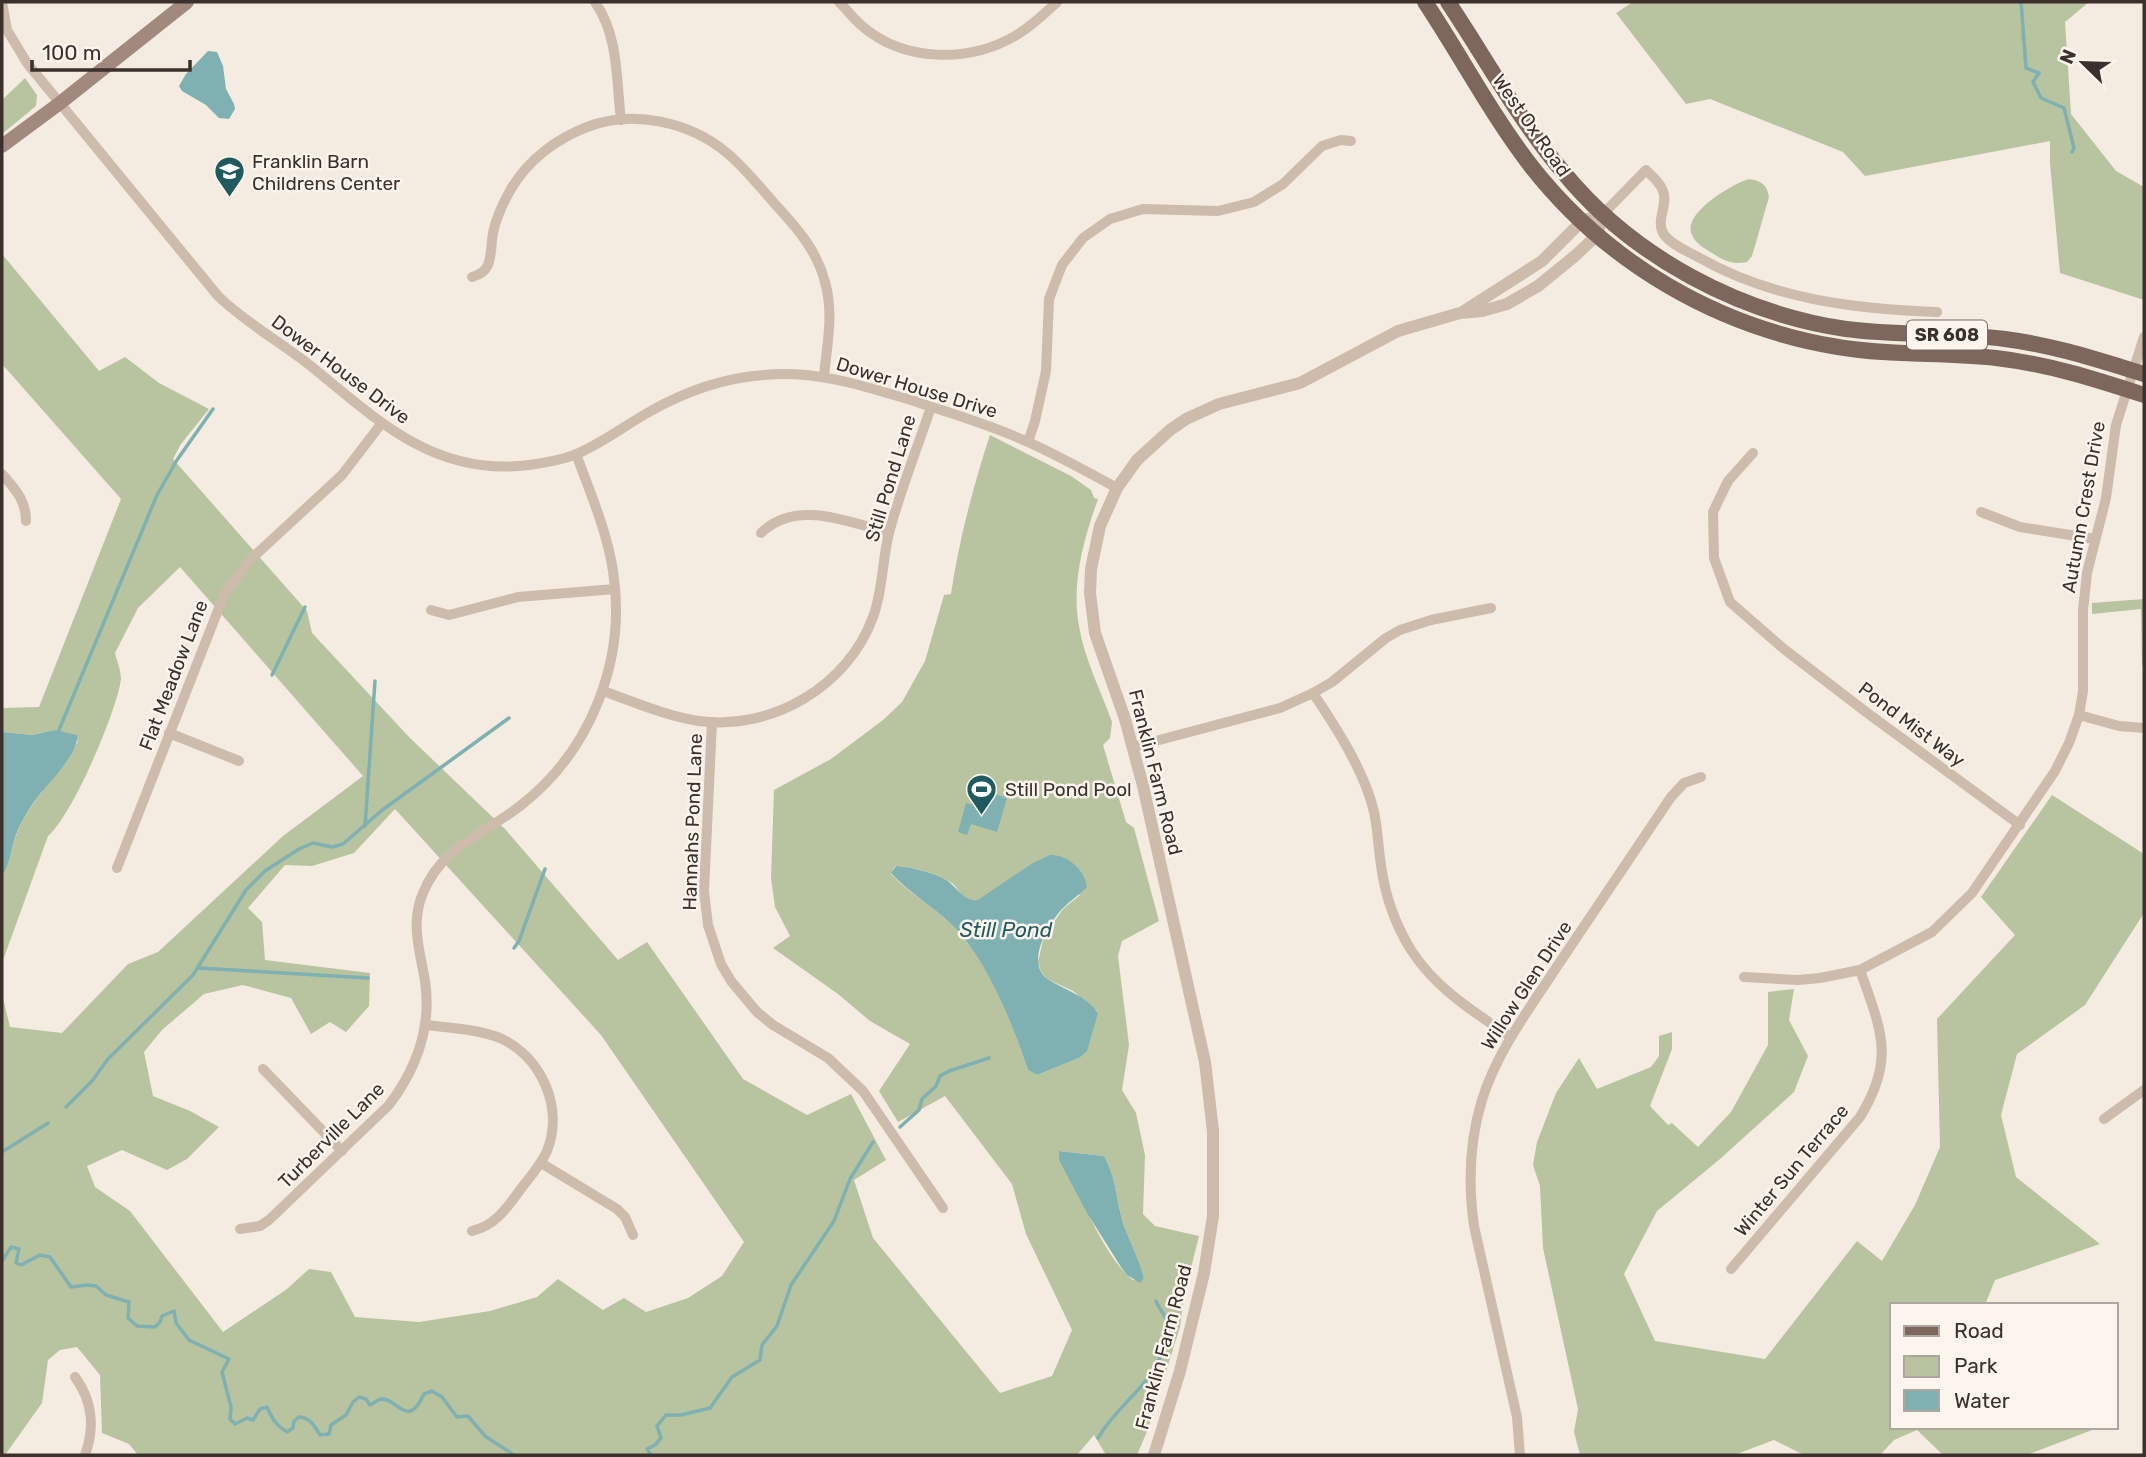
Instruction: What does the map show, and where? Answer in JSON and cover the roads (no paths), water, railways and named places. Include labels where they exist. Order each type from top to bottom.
[{"type":"main road","points":[[2,146],[187,2]]},
{"type":"main road","name":"West Ox Road","points":[[1425,2],[1517,147],[1543,180],[1597,235],[1676,291],[1712,310],[1768,331],[1812,342],[1861,350],[1970,355],[2035,363],[2144,395]]},
{"type":"main road","name":"West Ox Road","points":[[1453,4],[1544,148],[1565,175],[1603,214],[1642,245],[1690,276],[1741,300],[1785,315],[1835,326],[2015,341],[2065,350],[2139,372]]},
{"type":"street","name":"Dower House Drive","points":[[2,2],[4,20],[12,42],[27,63],[218,296],[382,424],[420,447],[463,462],[510,466],[534,464],[576,454],[668,402],[714,384],[764,375],[824,376],[987,425],[1028,442],[1118,488]]},
{"type":"street","points":[[595,2],[609,26],[613,43],[621,120]]},
{"type":"street","points":[[839,2],[863,27],[878,37],[911,51],[944,55],[981,51],[998,45],[1034,24],[1057,2]]},
{"type":"street","points":[[472,278],[485,270],[488,264],[501,208],[516,181],[541,153],[568,135],[589,126],[621,120],[657,121],[678,126],[708,139],[732,157],[801,233],[820,265],[829,301],[830,319],[824,376]]},
{"type":"street","points":[[1028,442],[1046,371],[1049,299],[1062,265],[1083,238],[1110,219],[1143,209],[1218,211],[1254,202],[1283,184],[1322,146],[1340,140],[1351,141]]},
{"type":"street","points":[[1597,235],[1603,214],[1646,170],[1664,193],[1660,221],[1662,233],[1708,263],[1770,288],[1831,303],[1860,308],[1937,312]]},
{"type":"street","name":"Franklin Farm Road","points":[[1460,313],[1542,261],[1582,221],[1603,214]]},
{"type":"street","name":"Franklin Farm Road","points":[[1154,1455],[1180,1371],[1204,1273],[1213,1216],[1213,1131],[1205,1062],[1133,747],[1095,633],[1090,593],[1094,548],[1100,526],[1118,488],[1138,460],[1170,430],[1198,413],[1219,404],[1300,383],[1377,340],[1421,323],[1460,313],[1482,311],[1514,300],[1560,269],[1597,235]]},
{"type":"street","name":"Autumn Crest Drive","points":[[1744,977],[1798,980],[1860,970],[1932,932],[1972,893],[2058,767],[2080,715],[2083,691],[2084,591],[2106,498],[2112,442],[2126,389],[2139,372],[2144,337]]},
{"type":"street","name":"Still Pond Lane","points":[[603,691],[678,717],[733,722],[780,711],[813,693],[842,668],[859,645],[873,618],[879,598],[889,532],[930,407]]},
{"type":"street","name":"Flat Meadow Lane","points":[[117,868],[215,613],[229,586],[251,559],[326,492],[382,424]]},
{"type":"street","name":"Pond Mist Way","points":[[1753,453],[1728,481],[1713,512],[1714,558],[1730,602],[1784,649],[1958,782],[2020,825]]},
{"type":"street","name":"Turberville Lane","points":[[240,1229],[260,1226],[269,1220],[389,1105],[402,1088],[419,1054],[426,1025],[427,1000],[416,939],[416,923],[427,882],[453,850],[519,807],[555,773],[583,733],[603,691],[614,644],[615,589],[608,546],[576,454]]},
{"type":"street","points":[[2,474],[24,502],[26,521]]},
{"type":"street","points":[[1981,512],[2020,527],[2095,539]]},
{"type":"street","points":[[761,533],[780,518],[803,514],[889,532]]},
{"type":"street","points":[[431,611],[449,615],[518,597],[615,589]]},
{"type":"street","points":[[1133,747],[1280,708],[1332,682],[1386,638],[1400,630],[1431,620],[1490,608]]},
{"type":"street","points":[[1313,693],[1327,713],[1367,791],[1377,827],[1385,890],[1402,935],[1442,988],[1511,1037]]},
{"type":"street","points":[[2080,715],[2119,726],[2144,728]]},
{"type":"street","name":"Hannahs Pond Lane","points":[[712,722],[704,891],[708,925],[721,964],[737,989],[757,1012],[773,1025],[828,1058],[863,1091],[943,1208]]},
{"type":"street","points":[[169,733],[239,761]]},
{"type":"street","name":"Willow Glen Drive","points":[[1520,1455],[1517,1417],[1474,1226],[1469,1172],[1473,1135],[1482,1098],[1491,1074],[1511,1037],[1671,797],[1684,783],[1701,777]]},
{"type":"street","name":"Winter Sun Terrace","points":[[1731,1269],[1860,1117],[1871,1100],[1882,1067],[1883,1047],[1860,970]]},
{"type":"street","points":[[426,1025],[485,1034],[500,1039],[525,1055],[536,1067],[549,1093],[553,1121],[551,1136],[541,1163],[500,1216],[472,1231]]},
{"type":"street","points":[[262,1069],[342,1150]]},
{"type":"street","points":[[2104,1119],[2144,1090]]},
{"type":"street","points":[[541,1163],[617,1209],[625,1217],[634,1235]]},
{"type":"street","points":[[75,1377],[89,1400],[91,1412],[90,1438],[85,1455]]},
{"type":"water","points":[[208,51],[217,52],[223,66],[226,89],[235,109],[229,119],[219,118],[179,86],[186,74]]},
{"type":"water","points":[[54,730],[77,735],[73,751],[24,818],[2,876],[2,732],[33,735]]},
{"type":"water","name":"Still Pond Pool","points":[[991,793],[1007,798],[997,832],[971,824],[967,835],[958,832],[966,803],[986,808]]},
{"type":"water","name":"Still Pond","points":[[1050,855],[1063,857],[1074,864],[1083,875],[1087,887],[1062,909],[1051,924],[1038,955],[1039,965],[1049,980],[1082,998],[1098,1013],[1087,1051],[1079,1058],[1037,1075],[1028,1070],[998,993],[977,956],[946,919],[891,873],[896,866],[930,873],[946,880],[967,898],[978,900],[1031,864]]},
{"type":"water","points":[[1059,1151],[1104,1156],[1124,1226],[1144,1278],[1140,1283],[1127,1275],[1087,1213],[1059,1160]]},
{"type":"waterway","points":[[2021,2],[2026,68],[2039,73],[2033,82],[2041,98],[2064,108],[2074,148],[2072,152]]},
{"type":"waterway","points":[[59,730],[157,495],[177,460],[213,409]]},
{"type":"waterway","points":[[272,675],[305,607]]},
{"type":"waterway","points":[[365,826],[375,681]]},
{"type":"waterway","points":[[66,1107],[92,1081],[108,1059],[193,975],[246,890],[265,871],[313,843],[332,847],[343,844],[381,811],[509,718]]},
{"type":"waterway","points":[[514,948],[545,869]]},
{"type":"waterway","points":[[199,968],[368,978]]},
{"type":"waterway","points":[[900,1127],[919,1110],[922,1099],[936,1086],[940,1076],[989,1058]]},
{"type":"waterway","points":[[2,1152],[48,1123]]},
{"type":"waterway","points":[[651,1455],[647,1449],[661,1438],[657,1426],[666,1415],[681,1415],[710,1408],[732,1377],[760,1360],[762,1345],[777,1326],[791,1285],[834,1221],[850,1179],[873,1142]]},
{"type":"waterway","points":[[2,1261],[11,1247],[19,1249],[16,1263],[21,1265],[40,1255],[50,1257],[71,1287],[96,1286],[106,1295],[129,1302],[128,1318],[137,1326],[155,1327],[162,1316],[174,1311],[176,1323],[189,1340],[229,1359],[222,1372],[231,1407],[230,1419],[235,1424],[247,1418],[253,1420],[260,1409],[267,1407],[275,1422],[287,1432],[293,1428],[294,1421],[303,1417],[320,1435],[329,1434],[331,1425],[346,1415],[359,1397],[366,1399],[370,1405],[381,1399],[387,1400],[407,1411],[418,1405],[424,1394],[432,1391],[442,1397],[457,1417],[468,1416],[485,1436],[514,1455]]},
{"type":"waterway","points":[[1098,1438],[1115,1414],[1143,1385],[1159,1361],[1170,1334],[1170,1326],[1156,1301]]},
{"type":"place","name":"Franklin Barn Childrens Center","points":[[229,199]]},
{"type":"place","name":"Still Pond Pool","points":[[982,816]]}]
